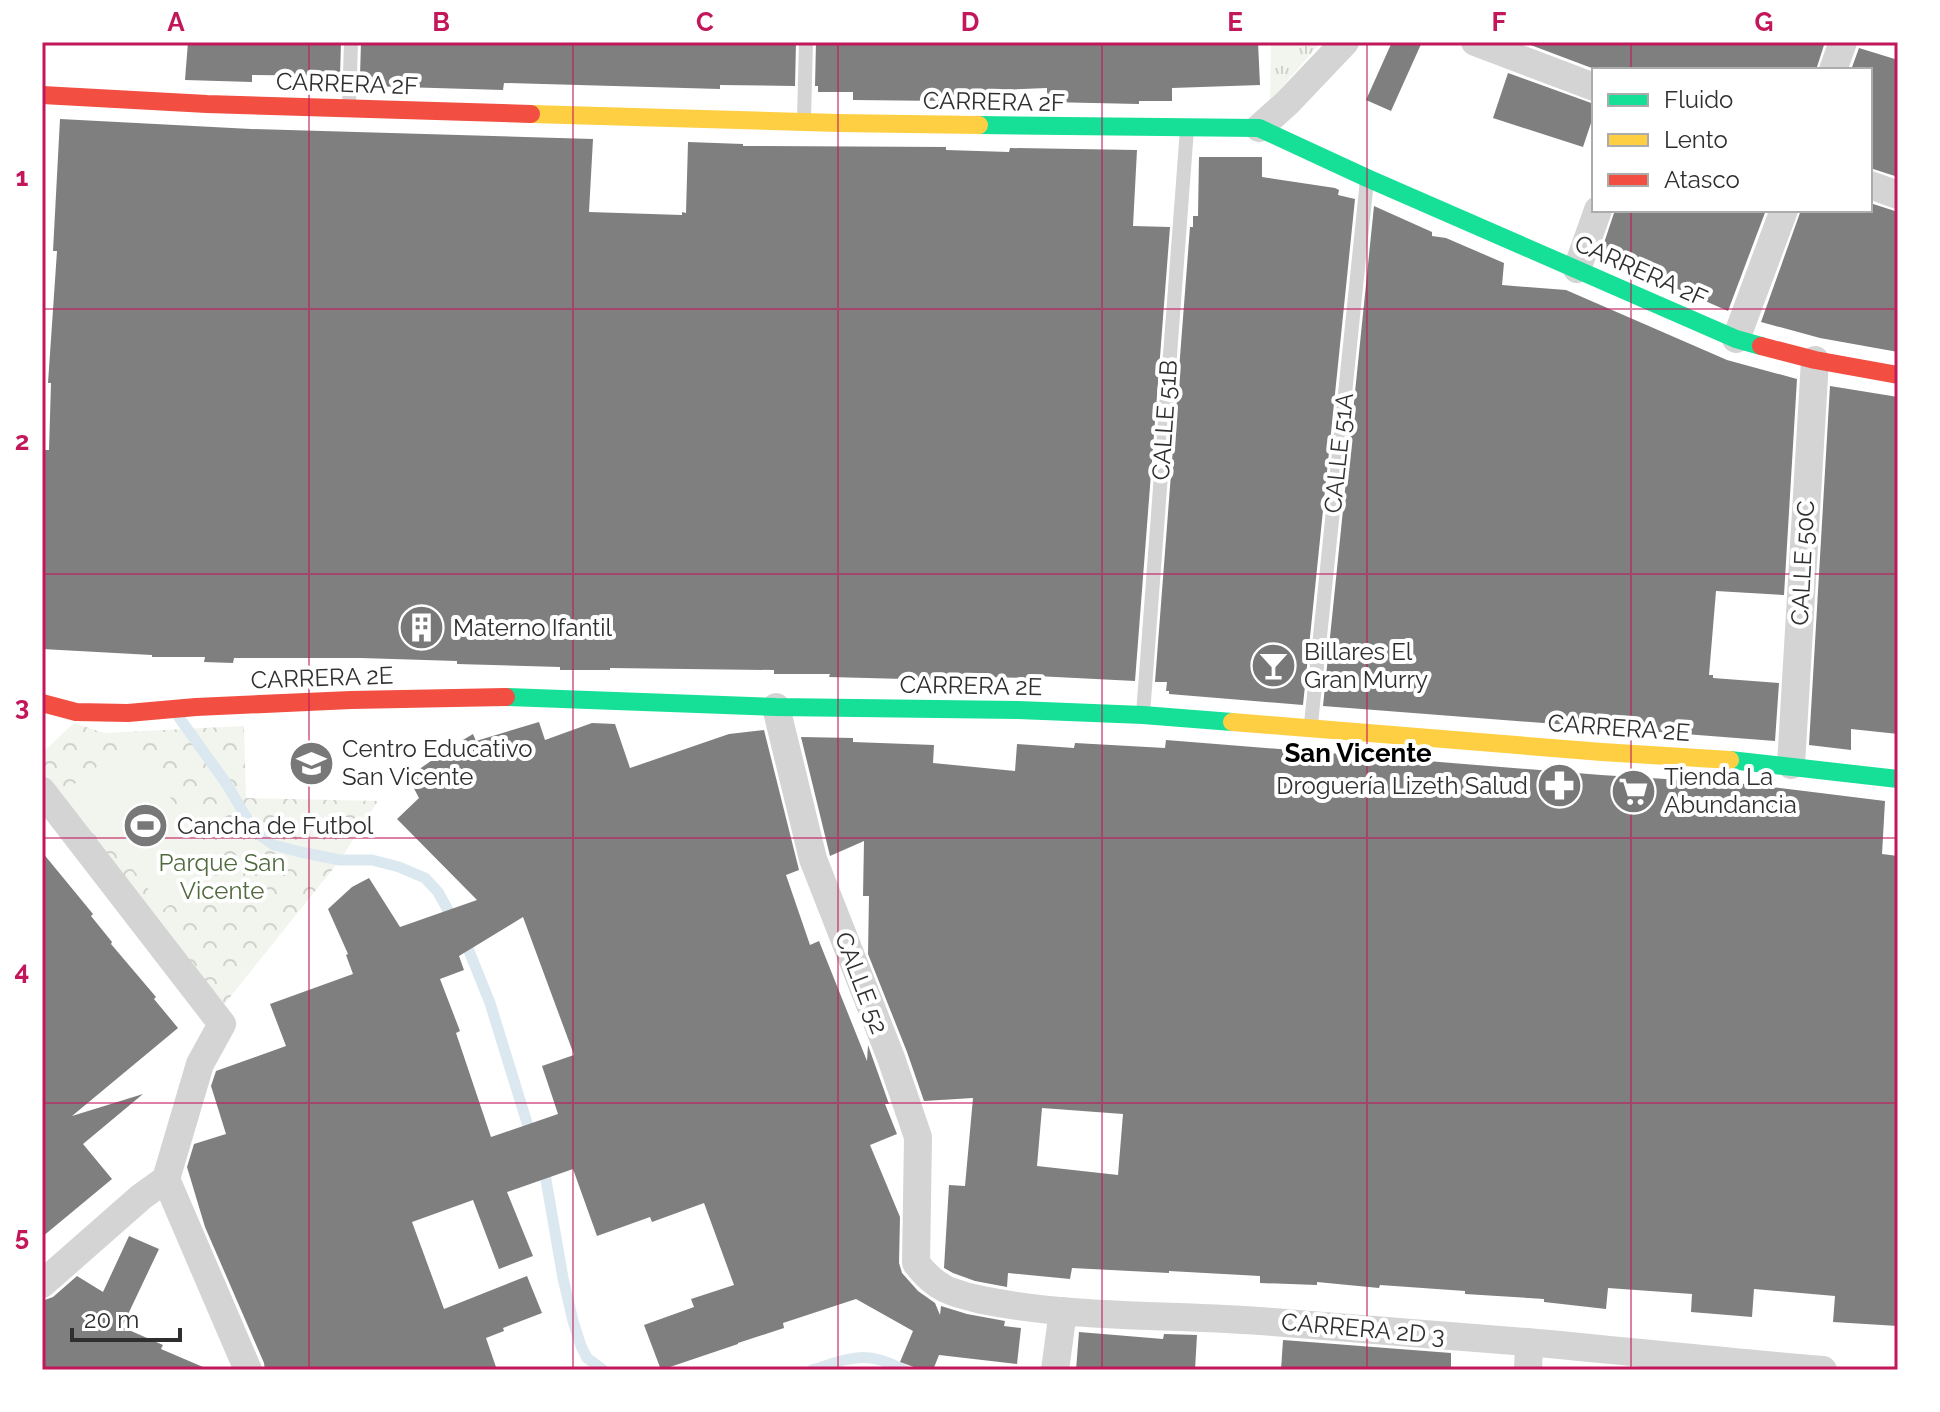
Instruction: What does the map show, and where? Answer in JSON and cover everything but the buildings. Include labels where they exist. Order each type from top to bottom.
[{"type":"street","points":[[1259,128],[1345,42]]},
{"type":"street","points":[[1475,42],[1592,86]]},
{"type":"street","points":[[1834,68],[1843,42]]},
{"type":"street","name":"CARRERA 2F","points":[[42,95],[192,103],[803,122],[1259,128],[1736,339],[1815,360],[1898,375]]},
{"type":"street","points":[[1872,186],[1898,195]]},
{"type":"street","points":[[1577,269],[1597,212]]},
{"type":"street","points":[[1736,339],[1783,212]]},
{"type":"street","name":"CALLE 50C","points":[[1791,765],[1815,360]]},
{"type":"street","name":"CARRERA 2E","points":[[42,703],[76,712],[128,713],[466,697],[1143,715],[1791,765],[1898,779]]},
{"type":"street","name":"CALLE 52","points":[[776,707],[813,859],[891,1058],[918,1137],[916,1263]]},
{"type":"street","points":[[42,791],[222,1024],[200,1064],[166,1179],[141,1197],[42,1284]]},
{"type":"street","points":[[166,1179],[248,1370]]},
{"type":"street","name":"CARRERA 2D 3","points":[[916,1263],[939,1287],[959,1294],[1063,1311],[1235,1319],[1529,1356],[1673,1358],[1823,1370]]},
{"type":"street","points":[[1055,1370],[1063,1311]]},
{"type":"lane","points":[[349,108],[351,42]]},
{"type":"lane","points":[[803,122],[806,42]]},
{"type":"lane","name":"CALLE 51B","points":[[1143,715],[1187,126]]},
{"type":"lane","name":"CALLE 51A","points":[[1310,729],[1367,178]]},
{"type":"green space","points":[[1271,42],[1321,42],[1270,101]]},
{"type":"green space","name":"Parque San Vicente","points":[[74,723],[104,733],[244,726],[246,798],[378,801],[340,860],[222,1007],[42,781],[42,753]]},
{"type":"green space","name":"Cancha de Futbol","points":[[128,743],[222,864],[164,909],[69,788]]},
{"type":"waterway","points":[[178,716],[226,783],[255,832],[274,845],[340,860],[372,860],[425,878],[438,892],[454,921]]},
{"type":"waterway","points":[[463,936],[490,1003],[532,1139]]},
{"type":"waterway","points":[[542,1167],[573,1321],[587,1358],[603,1370]]},
{"type":"waterway","points":[[812,1370],[858,1358],[879,1359],[904,1370]]},
{"type":"traffic: fast","points":[[979,125],[1259,128],[1736,339],[1761,346]]},
{"type":"traffic: fast","points":[[506,697],[776,707],[1018,710],[1232,722]]},
{"type":"traffic: fast","points":[[1730,760],[1898,779]]},
{"type":"traffic: slow","points":[[531,114],[979,125]]},
{"type":"traffic: slow","points":[[1232,722],[1730,760]]},
{"type":"traffic: jam","points":[[42,95],[207,104],[531,114]]},
{"type":"traffic: jam","points":[[1761,346],[1815,360],[1898,375]]},
{"type":"traffic: jam","points":[[42,703],[76,712],[128,713],[351,700],[506,697]]},
{"type":"place","name":"Materno Ifantil","points":[[422,628]]},
{"type":"place","name":"Billares El Gran Murry","points":[[1273,666]]},
{"type":"place","name":"Centro Educativo San Vicente","points":[[311,763]]},
{"type":"place","name":"Droguería Lizeth Salud","points":[[1559,786]]},
{"type":"place","name":"Tienda La Abundancia","points":[[1633,791]]},
{"type":"place","name":"Cancha de Futbol","points":[[146,826]]},
{"type":"district","name":"San Vicente","points":[[1358,753]]}]
